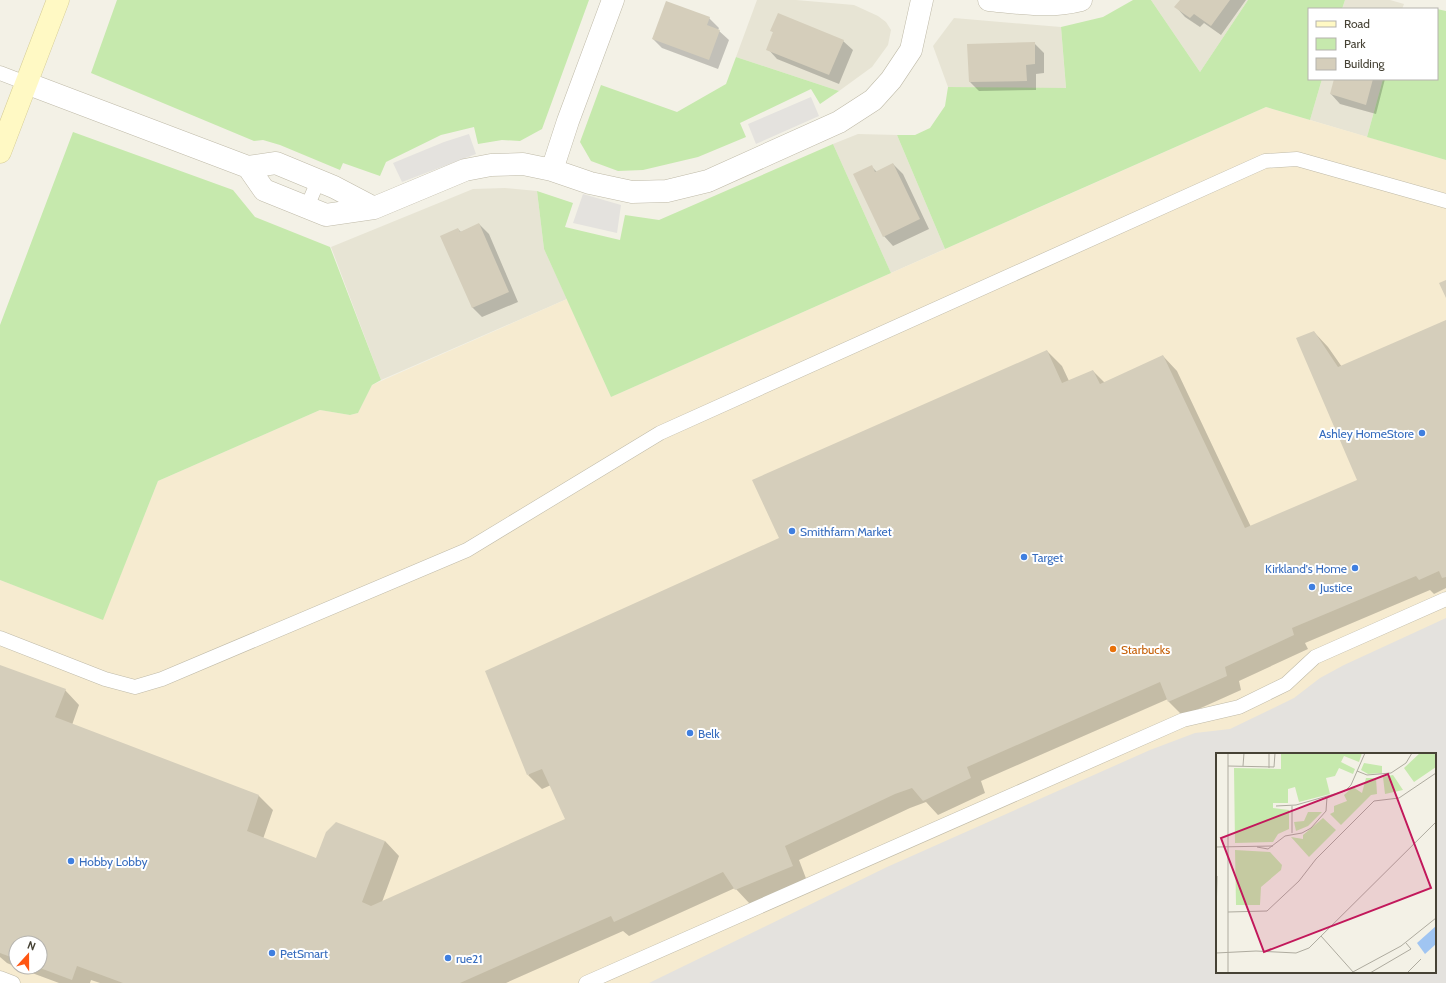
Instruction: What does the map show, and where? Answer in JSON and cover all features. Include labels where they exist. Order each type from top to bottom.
[{"type":"main road","points":[[0,152],[58,0]]},
{"type":"street","points":[[552,170],[568,120],[613,0]]},
{"type":"street","points":[[248,167],[264,190],[326,215],[374,208],[465,170],[491,165],[523,164],[552,170],[590,183],[632,192],[667,191],[708,181],[839,122],[873,100],[891,80],[911,50],[922,0]]},
{"type":"street","points":[[989,0],[1038,5],[1081,0]]},
{"type":"street","points":[[26,83],[248,167],[276,163],[318,180],[374,208]]},
{"type":"lane","points":[[0,73],[26,83]]},
{"type":"lane","points":[[0,638],[105,679],[135,686],[162,679],[468,550],[660,433],[1265,161],[1297,159],[1446,201]]},
{"type":"lane","points":[[307,207],[318,180]]},
{"type":"lane","points":[[586,983],[1183,720],[1239,707],[1286,684],[1315,657],[1446,599]]},
{"type":"lane","points":[[0,978],[13,983]]},
{"type":"shaded area","points":[[757,0],[796,0],[854,5],[878,16],[886,22],[891,30],[888,45],[872,67],[839,91],[736,57]]},
{"type":"shaded area","points":[[1151,0],[1248,0],[1200,72]]},
{"type":"shaded area","points":[[1345,0],[1390,0],[1404,4],[1402,8],[1342,8]]},
{"type":"shaded area","points":[[954,18],[1061,27],[1066,89],[948,87],[933,46]]},
{"type":"shaded area","points":[[1322,80],[1383,80],[1367,137],[1310,120]]},
{"type":"shaded area","points":[[811,97],[819,116],[756,144],[748,124]]},
{"type":"shaded area","name":"Smithfarm Market","points":[[1266,107],[1446,160],[1446,983],[0,983],[0,580],[103,619],[158,481],[320,410],[350,415],[358,413],[372,385],[567,299],[611,397]]},
{"type":"shaded area","points":[[469,134],[476,154],[402,182],[393,163],[444,142]]},
{"type":"shaded area","points":[[858,134],[897,135],[945,249],[891,273],[833,144]]},
{"type":"shaded area","points":[[505,188],[537,191],[544,249],[567,299],[381,380],[331,247],[473,189]]},
{"type":"shaded area","points":[[583,194],[621,205],[617,233],[573,223]]},
{"type":"shaded area","points":[[1446,618],[1446,983],[649,983],[887,867],[1150,750],[1195,733],[1230,729],[1294,698],[1320,678],[1344,665]]},
{"type":"green space","points":[[117,0],[589,0],[542,129],[520,141],[502,140],[478,144],[474,127],[441,135],[386,162],[380,176],[343,163],[340,170],[280,145],[263,140],[254,141],[91,73]]},
{"type":"green space","points":[[1133,0],[1151,0],[1200,72],[1248,0],[1345,0],[1342,8],[1308,8],[1308,80],[1322,80],[1310,120],[1266,107],[945,249],[897,135],[915,135],[930,128],[945,106],[948,87],[1066,88],[1061,27],[1103,17]]},
{"type":"green space","points":[[1438,9],[1446,11],[1446,160],[1367,137],[1383,80],[1438,80]]},
{"type":"green space","points":[[736,57],[839,91],[820,104],[811,89],[740,123],[746,137],[698,157],[643,170],[618,171],[591,161],[580,142],[601,85],[677,112],[726,84]]},
{"type":"green space","points":[[73,132],[233,190],[255,217],[330,247],[381,380],[372,385],[358,413],[350,415],[320,410],[158,481],[103,620],[0,580],[0,325]]},
{"type":"green space","points":[[833,144],[891,273],[611,397],[544,249],[537,191],[573,203],[565,227],[620,240],[625,215],[659,220]]},
{"type":"building","points":[[1180,0],[1230,0],[1211,26],[1194,14],[1190,18],[1174,7]]},
{"type":"building","points":[[666,1],[710,17],[707,25],[720,30],[709,60],[652,39]]},
{"type":"building","points":[[778,13],[844,40],[829,75],[766,50],[773,32],[770,31]]},
{"type":"building","points":[[1035,42],[1035,64],[1026,65],[1027,81],[969,82],[967,44]]},
{"type":"building","points":[[1334,80],[1373,80],[1366,105],[1330,94]]},
{"type":"building","points":[[893,163],[920,219],[883,237],[853,174],[872,165],[875,172]]},
{"type":"building","points":[[479,223],[509,292],[472,308],[440,236],[458,228],[460,232]]},
{"type":"building","points":[[1446,280],[1446,298],[1439,283]]},
{"type":"building","points":[[1446,320],[1446,577],[1442,578],[1439,571],[1419,580],[1416,576],[1292,628],[1294,635],[1225,667],[1227,676],[1168,702],[1160,682],[967,767],[971,778],[923,801],[912,788],[895,794],[785,846],[793,866],[735,890],[723,872],[614,922],[611,916],[460,983],[123,983],[77,966],[72,980],[48,971],[48,935],[8,935],[8,956],[0,953],[0,665],[66,689],[55,717],[259,795],[247,831],[316,858],[326,832],[336,822],[385,841],[362,902],[371,906],[565,819],[542,769],[527,775],[485,671],[779,538],[752,480],[1047,350],[1062,383],[1093,370],[1100,384],[1163,355],[1245,528],[1357,480],[1296,338],[1314,331],[1338,367]]},
{"type":"place","name":"Ashley HomeStore","points":[[1422,433]]},
{"type":"place","name":"Smithfarm Market","points":[[792,531]]},
{"type":"place","name":"Target","points":[[1024,557]]},
{"type":"place","name":"Kirkland's Home","points":[[1355,568]]},
{"type":"place","name":"Justice","points":[[1312,587]]},
{"type":"place","name":"Starbucks","points":[[1113,649]]},
{"type":"place","name":"Belk","points":[[690,733]]},
{"type":"place","name":"Hobby Lobby","points":[[71,861]]},
{"type":"place","name":"PetSmart","points":[[272,953]]},
{"type":"place","name":"rue21","points":[[448,958]]}]
